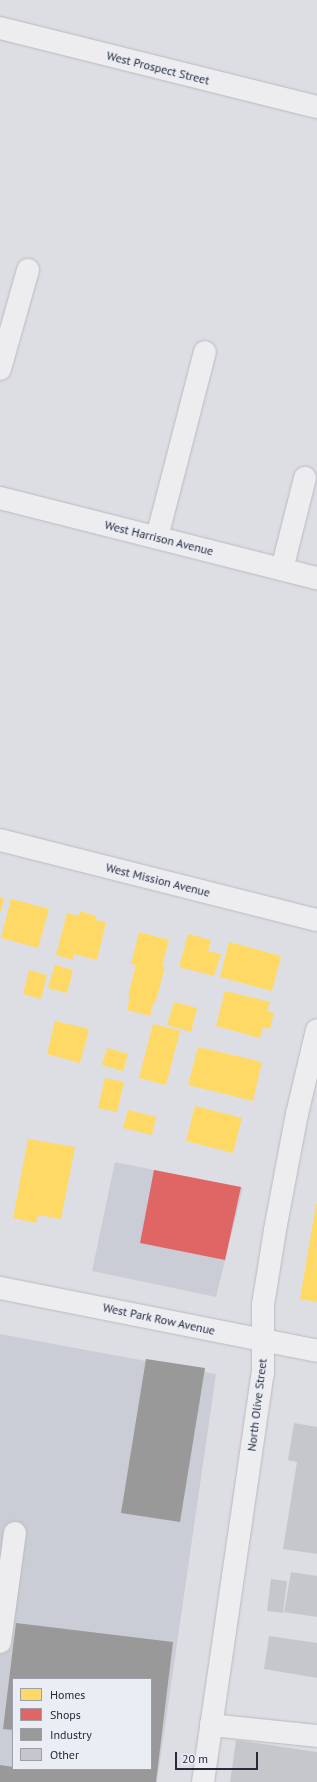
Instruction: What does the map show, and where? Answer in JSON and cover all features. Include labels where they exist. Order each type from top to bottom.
[{"type":"street","name":"West Prospect Street","points":[[0,28],[317,107]]},
{"type":"street","points":[[0,369],[28,270]]},
{"type":"street","points":[[157,537],[205,352]]},
{"type":"street","points":[[282,569],[305,478]]},
{"type":"street","name":"West Harrison Avenue","points":[[0,498],[317,578]]},
{"type":"street","name":"West Mission Avenue","points":[[0,840],[317,920]]},
{"type":"street","name":"North Olive Street","points":[[203,1782],[263,1373],[263,1305],[275,1230],[297,1114],[317,1030]]},
{"type":"street","name":"West Park Row Avenue","points":[[0,1288],[317,1351]]},
{"type":"street","points":[[0,1642],[15,1533]]},
{"type":"street","points":[[211,1725],[317,1736]]},
{"type":"shaded area","points":[[115,1162],[243,1188],[216,1297],[92,1271]]},
{"type":"shaded area","points":[[0,1334],[216,1374],[157,1782],[0,1782]]},
{"type":"building: Homes","points":[[0,897],[4,898],[1,911],[0,911]]},
{"type":"building: Homes","points":[[11,899],[49,909],[38,948],[1,938]]},
{"type":"building: Homes","points":[[80,911],[96,916],[95,920],[106,922],[97,960],[74,954],[73,960],[56,955],[67,913],[79,916]]},
{"type":"building: Homes","points":[[139,932],[169,940],[162,966],[165,967],[155,1004],[153,1003],[150,1016],[127,1010],[130,996],[128,996],[136,965],[131,964]]},
{"type":"building: Homes","points":[[188,934],[211,940],[208,951],[221,954],[214,976],[179,967]]},
{"type":"building: Homes","points":[[229,942],[281,956],[272,991],[220,977]]},
{"type":"building: Homes","points":[[55,965],[73,970],[67,993],[48,988]]},
{"type":"building: Homes","points":[[29,970],[47,975],[41,999],[23,994]]},
{"type":"building: Homes","points":[[225,991],[270,1002],[267,1011],[274,1013],[270,1029],[263,1027],[260,1038],[216,1026]]},
{"type":"building: Homes","points":[[174,1002],[197,1008],[191,1032],[167,1025]]},
{"type":"building: Homes","points":[[55,1021],[89,1029],[80,1063],[47,1054]]},
{"type":"building: Homes","points":[[153,1024],[180,1031],[166,1085],[139,1078]]},
{"type":"building: Homes","points":[[198,1047],[262,1062],[253,1101],[188,1085]]},
{"type":"building: Homes","points":[[107,1048],[128,1054],[123,1071],[102,1065]]},
{"type":"building: Homes","points":[[105,1078],[124,1082],[117,1112],[98,1108]]},
{"type":"building: Homes","points":[[195,1106],[242,1118],[233,1153],[186,1141]]},
{"type":"building: Homes","points":[[128,1110],[156,1117],[152,1135],[123,1128]]},
{"type":"building: Homes","points":[[28,1139],[75,1147],[61,1219],[38,1215],[36,1223],[13,1218]]},
{"type":"building: Homes","points":[[317,1204],[317,1302],[300,1299]]},
{"type":"building: Shops","points":[[154,1170],[241,1187],[225,1260],[140,1243]]},
{"type":"building: Industry","points":[[146,1359],[205,1368],[180,1522],[121,1513]]},
{"type":"building: Industry","points":[[16,1623],[173,1642],[156,1782],[0,1782],[0,1765],[12,1767],[12,1770],[152,1770],[152,1678],[12,1678],[12,1730],[3,1729]]},
{"type":"building: Other","points":[[294,1423],[317,1427],[317,1554],[283,1549],[297,1462],[288,1460]]},
{"type":"building: Other","points":[[291,1572],[317,1576],[317,1617],[284,1612]]},
{"type":"building: Other","points":[[271,1579],[287,1581],[283,1613],[267,1611]]},
{"type":"building: Other","points":[[269,1636],[317,1643],[317,1678],[264,1669]]},
{"type":"building: Other","points":[[236,1740],[317,1752],[317,1782],[230,1782]]}]
